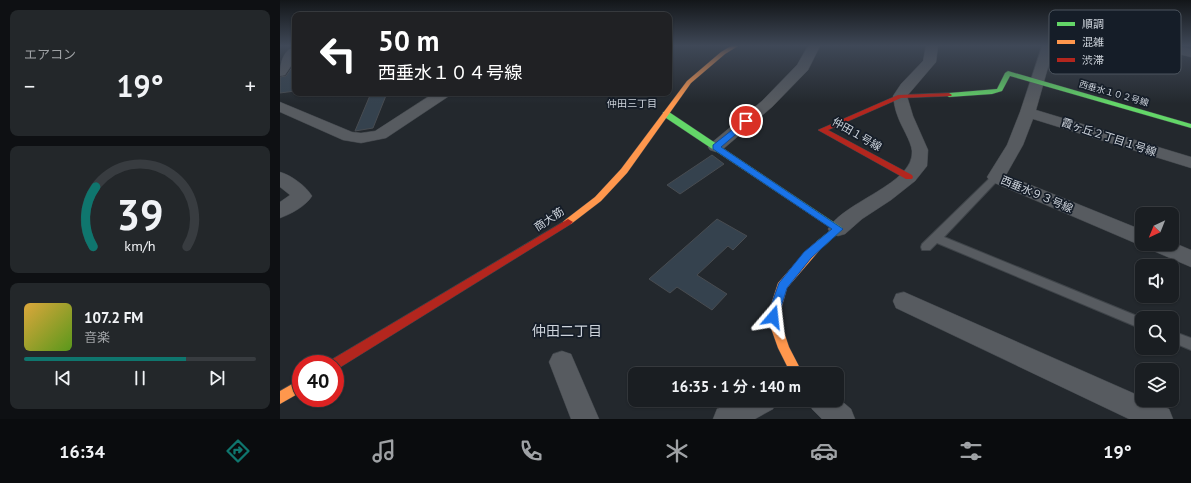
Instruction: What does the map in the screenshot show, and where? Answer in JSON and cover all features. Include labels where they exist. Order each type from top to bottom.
[{"type":"street","name":"商大筋","points":[[344,359],[558,229],[598,199],[624,171],[689,82],[708,66]]},
{"type":"street","points":[[716,147],[767,104],[804,66]]},
{"type":"street","points":[[794,367],[784,348],[773,317],[782,286],[808,255],[855,214],[884,196],[909,177],[918,166],[920,150],[905,116],[900,96],[906,87],[926,66]]},
{"type":"street","name":"西垂水９３号線","points":[[1042,66],[1028,112],[1015,145],[996,177],[1135,235]]},
{"type":"street","name":"西垂水１０２号線","points":[[900,96],[992,92],[1000,90],[1008,73],[1191,126]]},
{"type":"street","points":[[280,106],[349,137],[362,138],[380,135],[439,96]]},
{"type":"street","name":"仲田１号線","points":[[900,96],[822,130],[909,177]]},
{"type":"street","name":"霞ヶ丘２丁目１号線","points":[[1028,112],[1191,163]]},
{"type":"street","points":[[666,114],[838,229]]},
{"type":"street","points":[[280,178],[303,196],[280,211]]},
{"type":"street","points":[[1172,251],[1191,259]]},
{"type":"street","points":[[904,300],[1159,419]]},
{"type":"street","points":[[562,362],[585,419]]},
{"type":"street","points":[[280,398],[292,391]]},
{"type":"street","points":[[727,419],[750,407]]},
{"type":"street","points":[[828,407],[841,419]]},
{"type":"lane","points":[[926,247],[996,177]]},
{"type":"lane","points":[[936,238],[1135,321]]},
{"type":"lane","points":[[1179,339],[1191,344]]},
{"type":"building","points":[[292,67],[292,91],[280,93],[280,77],[286,76]]},
{"type":"building","points":[[370,96],[386,96],[373,128],[355,131]]},
{"type":"building","points":[[712,155],[724,164],[680,194],[667,185]]},
{"type":"building","points":[[717,219],[747,236],[733,250],[728,246],[697,275],[727,294],[712,310],[677,287],[670,293],[649,279]]},
{"type":"traffic: fast","points":[[949,95],[992,92],[1000,90],[1008,73],[1191,126]]},
{"type":"traffic: fast","points":[[666,114],[838,229],[820,244]]},
{"type":"traffic: slow","points":[[568,222],[598,199],[624,171],[689,82],[708,66]]},
{"type":"traffic: slow","points":[[794,367],[784,348],[773,317],[782,286],[808,255],[820,244]]},
{"type":"traffic: slow","points":[[280,398],[292,391]]},
{"type":"traffic: jam","points":[[909,177],[822,130],[900,96],[949,95]]},
{"type":"traffic: jam","points":[[344,359],[568,222]]},
{"type":"district","name":"仲田三丁目","points":[[632,103]]},
{"type":"district","name":"仲田二丁目","points":[[567,331]]},
{"type":"route","points":[[746,121],[716,147],[838,229],[808,255],[782,286],[773,317]]}]
